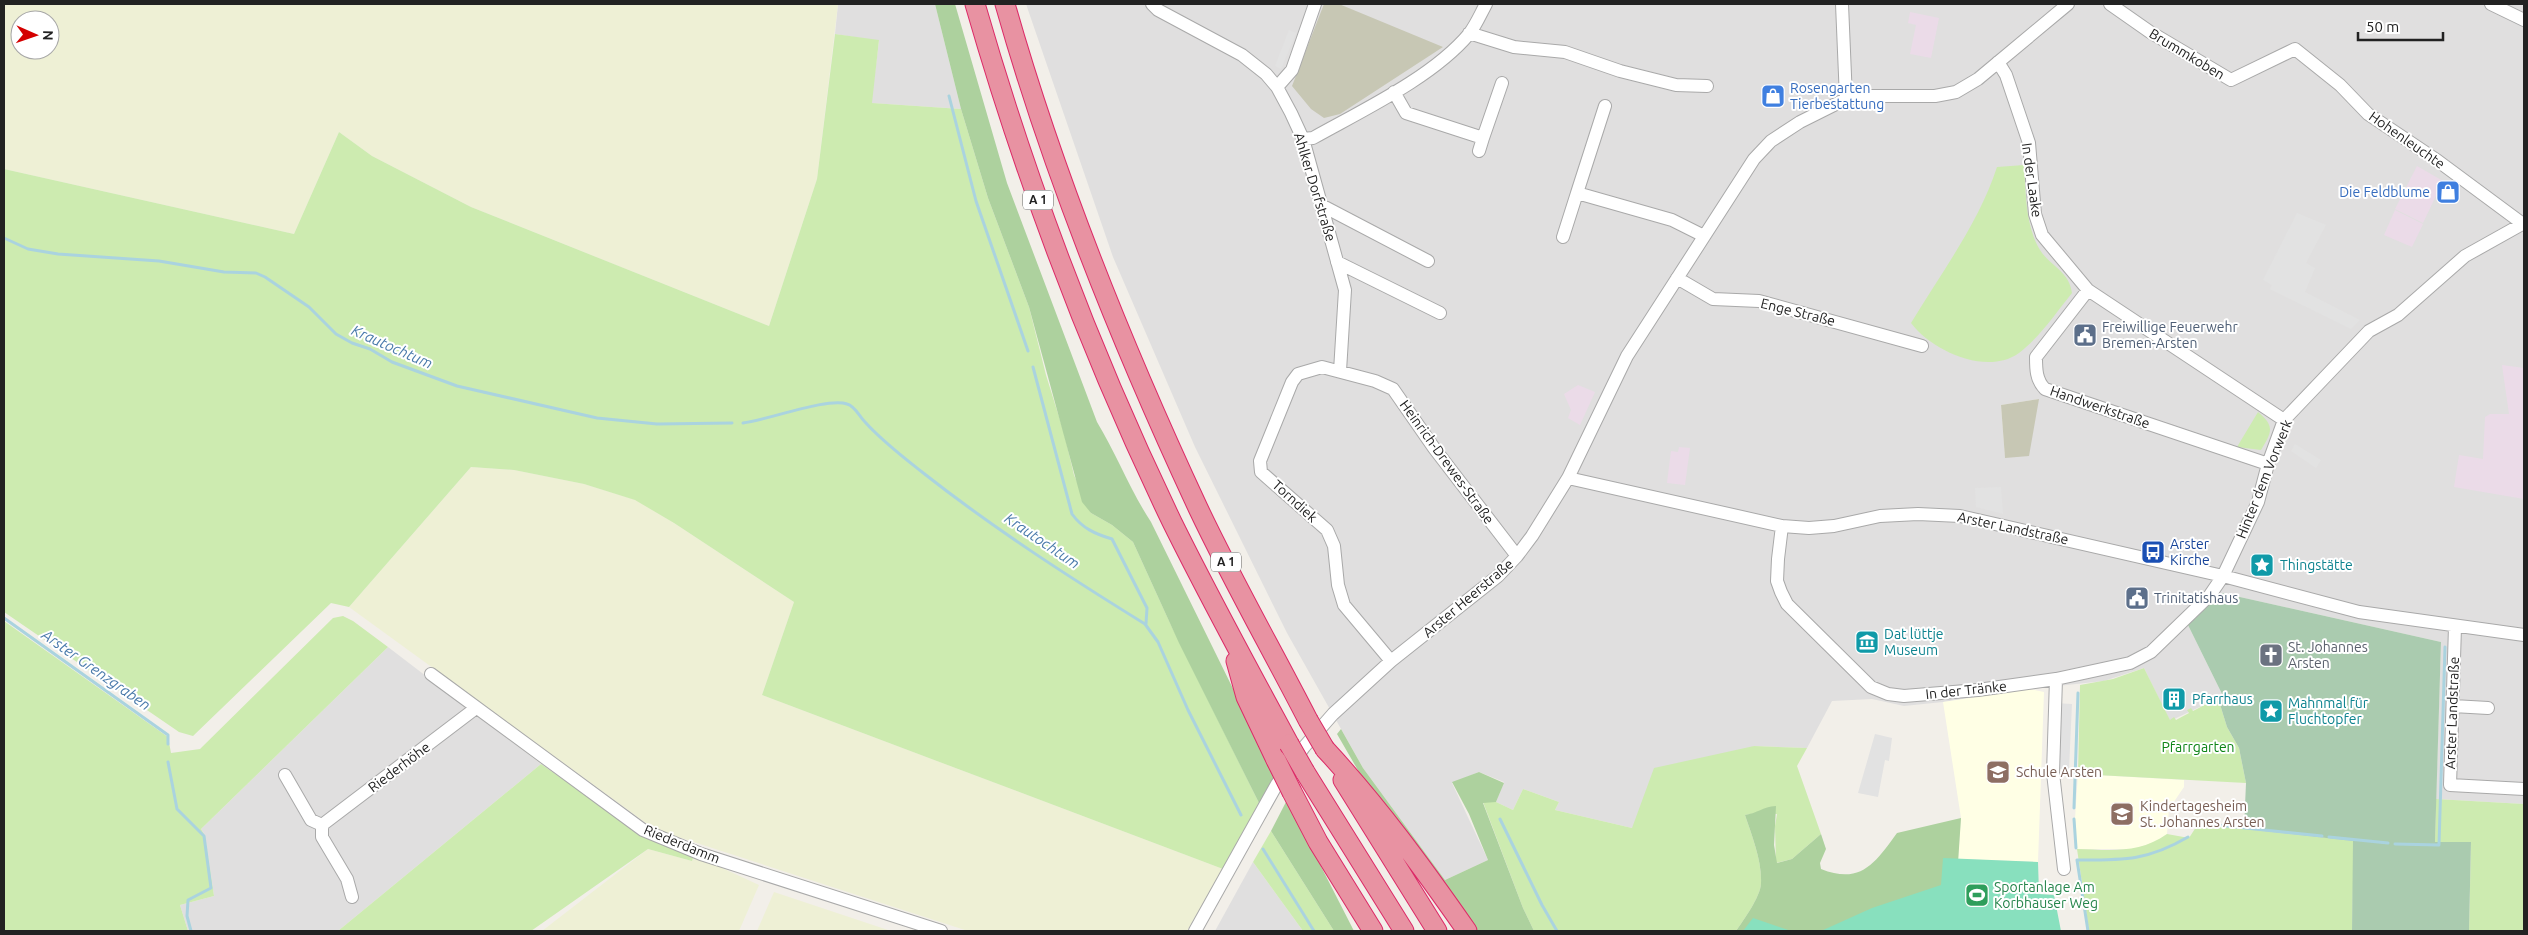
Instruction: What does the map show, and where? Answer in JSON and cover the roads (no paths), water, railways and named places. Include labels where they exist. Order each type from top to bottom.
[{"type":"highway","name":"A 1","points":[[975,4],[1028,174],[1070,288],[1113,393],[1164,504],[1230,635],[1305,772],[1404,931]]},
{"type":"highway","name":"A 1","points":[[1004,4],[1056,165],[1098,277],[1140,382],[1199,510],[1308,720],[1358,806],[1437,931]]},
{"type":"highway","points":[[1230,635],[1246,697],[1276,760],[1318,842],[1373,931]]},
{"type":"highway","points":[[1325,749],[1362,789],[1403,840],[1468,931]]},
{"type":"street","name":"Ahlker Dorfstraße","points":[[1152,4],[1158,10],[1242,55],[1266,74],[1277,87],[1303,140],[1345,290],[1340,371]]},
{"type":"street","points":[[1277,87],[1292,70],[1315,4]]},
{"type":"street","points":[[1303,140],[1314,138],[1394,92],[1435,64],[1469,33],[1486,4]]},
{"type":"street","points":[[1842,4],[1846,99]]},
{"type":"street","name":"Arster Heerstraße","points":[[1195,931],[1278,784],[1333,714],[1391,661],[1486,586],[1517,556],[1548,513],[1568,478],[1627,356],[1754,159],[1771,141],[1800,122],[1846,99],[1868,96],[1935,96],[1956,92],[1978,79],[2068,4]]},
{"type":"street","name":"Brummkoben","points":[[2110,4],[2155,35],[2231,80],[2295,49]]},
{"type":"street","points":[[2491,4],[2524,20]]},
{"type":"street","points":[[1469,33],[1514,47],[1565,52],[1668,84],[1707,86]]},
{"type":"street","name":"Hohenleuchte","points":[[2295,49],[2340,85],[2368,114],[2438,161],[2524,224]]},
{"type":"street","name":"In der Laake","points":[[1998,62],[2006,75],[2029,143],[2035,214],[2042,235],[2088,290],[2284,420]]},
{"type":"street","points":[[1479,151],[1502,84]]},
{"type":"street","points":[[1394,92],[1406,114],[1483,138]]},
{"type":"street","points":[[1563,237],[1604,106]]},
{"type":"street","points":[[1577,193],[1672,220],[1704,236]]},
{"type":"street","points":[[1321,205],[1428,262]]},
{"type":"street","name":"Hinter dem Vorwerk","points":[[2223,576],[2258,502],[2268,464],[2284,420],[2369,332],[2398,316],[2465,256],[2524,224]]},
{"type":"street","points":[[1337,262],[1440,313]]},
{"type":"street","name":"Enge Straße","points":[[1677,278],[1713,299],[1759,301],[1922,346]]},
{"type":"street","name":"Handwerkstraße","points":[[2088,290],[2036,357],[2039,384],[2044,389],[2268,464]]},
{"type":"street","name":"Torndiek","points":[[1340,371],[1322,367],[1309,369],[1298,374],[1292,382],[1260,461],[1261,472],[1327,530],[1334,546],[1338,584],[1344,605],[1391,661]]},
{"type":"street","name":"Heinrich-Drewes-Straße","points":[[1340,371],[1393,389],[1445,464],[1517,556]]},
{"type":"street","name":"Arster Landstraße","points":[[1568,478],[1782,526],[1809,528],[1834,526],[1880,516],[1918,514],[1960,516],[2223,576],[2359,612],[2455,627],[2524,635]]},
{"type":"street","name":"In der Tränke","points":[[1782,526],[1777,581],[1787,604],[1871,687],[1888,694],[1904,696],[1978,690],[2056,679],[2130,663],[2151,652],[2210,595],[2223,576]]},
{"type":"street","name":"Arster Landstraße","points":[[2455,627],[2450,785],[2524,788]]},
{"type":"street","name":"Riederdamm","points":[[431,674],[643,830],[701,854],[941,931]]},
{"type":"street","points":[[2056,679],[2053,772],[2064,868]]},
{"type":"street","points":[[2453,706],[2488,708]]},
{"type":"street","name":"Riederhöhe","points":[[322,825],[476,708]]},
{"type":"street","points":[[285,775],[312,820],[322,825],[322,837],[347,879],[352,897]]},
{"type":"waterway","points":[[949,96],[976,201],[1028,351]]},
{"type":"waterway","name":"Krautochtum","points":[[4,238],[28,249],[58,254],[159,261],[224,272],[256,273],[309,307],[336,334],[352,343],[370,349],[392,362],[457,386],[597,418],[657,424],[732,423]]},
{"type":"waterway","points":[[1033,367],[1072,514],[1089,530],[1112,539],[1147,608],[1146,624]]},
{"type":"waterway","name":"Krautochtum","points":[[743,423],[812,406],[838,403],[850,405],[885,442],[949,493],[1032,551],[1145,624],[1158,642],[1188,710],[1241,815]]},
{"type":"waterway","name":"Arster Grenzgraben","points":[[4,618],[168,735],[168,744]]},
{"type":"waterway","points":[[2395,844],[2439,845],[2445,647]]},
{"type":"waterway","points":[[2074,808],[2078,693]]},
{"type":"waterway","name":"Arster Grenzgraben","points":[[168,762],[177,809],[204,836],[211,888],[188,900],[187,916],[191,931]]},
{"type":"waterway","points":[[1500,819],[1542,905],[1557,931]]},
{"type":"waterway","points":[[2074,819],[2076,848]]},
{"type":"waterway","points":[[2198,823],[2322,836]]},
{"type":"waterway","points":[[2088,931],[2077,860],[2134,858],[2160,851],[2188,837]]},
{"type":"waterway","points":[[2329,837],[2388,843]]},
{"type":"waterway","name":"Krautochtum","points":[[1263,849],[1314,931]]},
{"type":"place","name":"Rosengarten Tierbestattung","points":[[1773,96]]},
{"type":"place","name":"Die Feldblume","points":[[2448,192]]},
{"type":"place","name":"Freiwillige Feuerwehr Bremen-Arsten","points":[[2085,335]]},
{"type":"place","name":"Arster Kirche","points":[[2153,552]]},
{"type":"place","name":"Thingstätte","points":[[2262,565]]},
{"type":"place","name":"Trinitatishaus","points":[[2137,598]]},
{"type":"place","name":"Dat lüttje Museum","points":[[1867,642]]},
{"type":"place","name":"St. Johannes Arsten","points":[[2271,655]]},
{"type":"place","name":"Pfarrhaus","points":[[2174,699]]},
{"type":"place","name":"Mahnmal für Fluchtopfer","points":[[2271,711]]},
{"type":"place","name":"Schule Arsten","points":[[1998,772]]},
{"type":"place","name":"Kindertagesheim St. Johannes Arsten","points":[[2122,814]]},
{"type":"place","name":"Sportanlage Am Korbhauser Weg","points":[[1977,895]]},
{"type":"park label","name":"Pfarrgarten","points":[[2198,747]]}]
